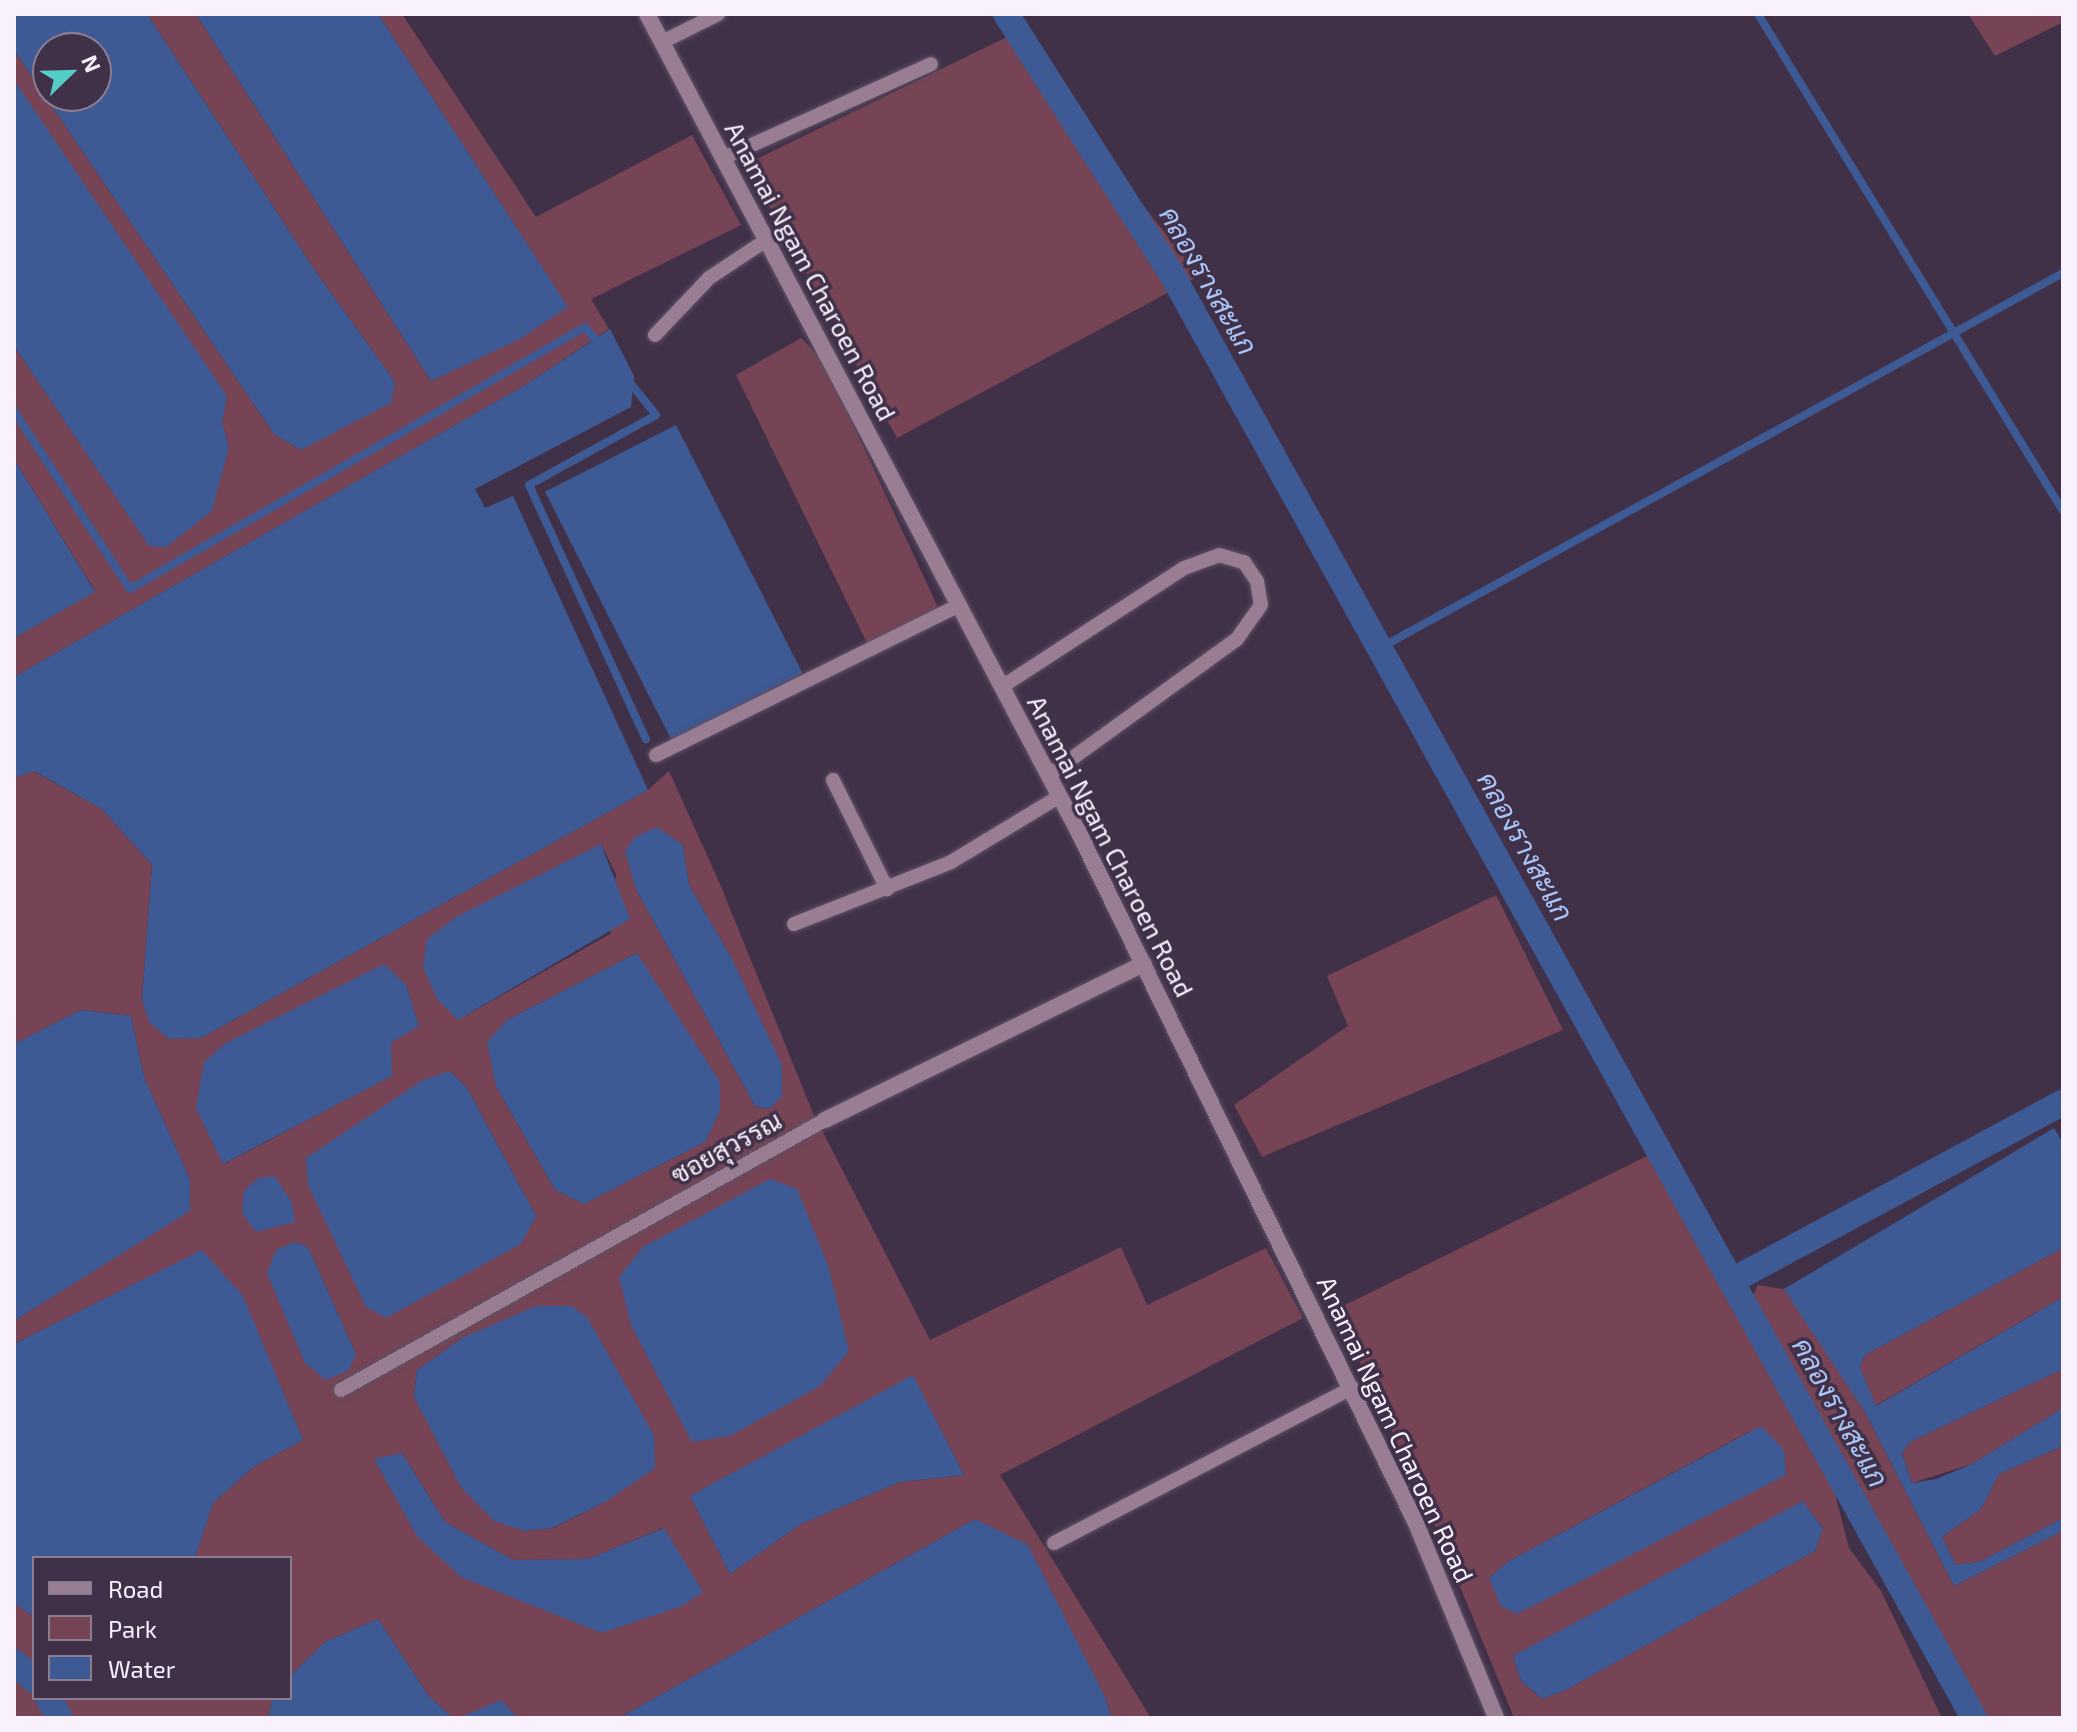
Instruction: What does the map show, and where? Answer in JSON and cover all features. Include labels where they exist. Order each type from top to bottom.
[{"type":"street","name":"Anamai Ngam Charoen Road","points":[[647,14],[1003,686],[1144,964],[1415,1521],[1496,1718]]},
{"type":"street","name":"ซอยสุวรรณ","points":[[825,1120],[1144,964]]},
{"type":"lane","points":[[662,42],[718,14]]},
{"type":"lane","points":[[723,158],[931,64]]},
{"type":"lane","points":[[655,335],[709,278],[768,239]]},
{"type":"lane","points":[[1003,686],[1184,568],[1219,555],[1244,562],[1257,581],[1261,605],[1237,639],[1049,775]]},
{"type":"lane","points":[[656,755],[960,605]]},
{"type":"lane","points":[[833,780],[887,889]]},
{"type":"lane","points":[[794,924],[951,862],[1060,796]]},
{"type":"lane","name":"ซอยสุวรรณ","points":[[341,1390],[825,1120]]},
{"type":"lane","points":[[1054,1543],[1352,1388]]},
{"type":"green space","points":[[147,14],[196,14],[431,381],[567,306],[378,14],[402,14],[536,217],[692,135],[741,225],[591,299],[609,329],[522,387],[14,677],[14,638],[95,591],[14,459],[14,346],[150,546],[229,447],[222,422],[33,112],[56,112],[274,434],[301,450],[395,382],[316,272]]},
{"type":"green space","points":[[1968,14],[2063,14],[2063,22],[1995,56]]},
{"type":"green space","points":[[1009,36],[1199,276],[897,438],[746,164]]},
{"type":"green space","points":[[14,50],[32,77],[32,110],[14,80]]},
{"type":"green space","points":[[801,338],[823,360],[941,614],[867,643],[736,375]]},
{"type":"green space","points":[[33,771],[102,809],[152,865],[142,999],[150,1022],[169,1039],[201,1038],[648,790],[669,771],[720,884],[813,1113],[930,1340],[1121,1247],[1147,1305],[1266,1248],[1303,1318],[1000,1475],[1151,1718],[1111,1718],[1106,1699],[975,1519],[619,1718],[453,1718],[428,1695],[378,1619],[325,1642],[292,1674],[292,1556],[196,1556],[213,1503],[255,1466],[303,1440],[242,1296],[201,1251],[14,1344],[14,1321],[190,1210],[190,1179],[144,1077],[131,1016],[81,1010],[14,1044],[14,778]],"holes":[[[601,844],[616,874],[610,934],[458,1020]],[[683,845],[689,885],[730,955],[769,1109],[755,1106],[636,889]],[[637,953],[705,1142],[584,1204],[555,1190],[496,1086],[507,1020]],[[406,985],[419,1026],[391,1042],[391,1076],[224,1164]],[[450,1071],[467,1088],[536,1216],[306,1158]],[[295,1242],[308,1247],[356,1354]],[[462,1338],[607,1501],[553,1528],[525,1531],[414,1397],[417,1370]],[[913,1376],[964,1475],[900,1482],[801,1524],[730,1574],[690,1496]],[[402,1453],[445,1522],[513,1560],[588,1559],[663,1528],[601,1633],[417,1536]]]},
{"type":"green space","points":[[1496,895],[1563,1030],[1262,1157],[1234,1105],[1348,1026],[1327,976]]},
{"type":"green space","points":[[1651,1154],[1761,1331],[1752,1336],[1834,1490],[1849,1548],[1881,1591],[1942,1718],[1514,1718],[1427,1506],[1335,1310]],"holes":[[[1760,1426],[1489,1578],[1509,1561]],[[1803,1502],[1823,1528],[1815,1551],[1566,1690],[1542,1699],[1521,1681],[1513,1656]]]},
{"type":"green space","points":[[2063,1248],[2063,1297],[1875,1406],[1860,1367],[1865,1355]]},
{"type":"green space","points":[[1758,1285],[1784,1289],[1822,1343],[1865,1412],[1954,1586],[2063,1531],[2063,1718],[1984,1718],[1752,1298]]},
{"type":"green space","points":[[2063,1369],[2063,1408],[1972,1464],[1912,1483],[1902,1453],[1910,1442]]},
{"type":"green space","points":[[2063,1446],[2063,1518],[1979,1562],[1956,1565],[1942,1537],[1981,1509],[1999,1474]]},
{"type":"green space","points":[[14,1603],[32,1616],[32,1700],[272,1700],[268,1718],[14,1718],[14,1682],[19,1679],[14,1672]]},
{"type":"water","points":[[14,14],[147,14],[316,272],[395,382],[391,403],[301,450],[274,434],[56,112],[112,112],[112,32],[32,32],[32,77],[14,50]]},
{"type":"water","points":[[196,14],[378,14],[568,307],[520,339],[431,381]]},
{"type":"water","points":[[14,80],[32,107],[32,112],[36,112],[227,396],[222,422],[229,447],[212,511],[166,547],[149,546],[14,346]]},
{"type":"water","points":[[610,329],[634,376],[631,407],[475,489],[485,508],[513,496],[648,790],[201,1038],[169,1039],[149,1022],[142,999],[152,865],[102,809],[34,771],[14,778],[14,677],[522,387]]},
{"type":"water","points":[[676,425],[803,674],[672,740],[545,492]]},
{"type":"water","points":[[14,459],[95,592],[14,638]]},
{"type":"water","points":[[657,827],[683,845],[689,885],[730,955],[782,1065],[782,1097],[769,1109],[755,1106],[636,889],[625,851],[635,837]]},
{"type":"water","points":[[601,844],[630,919],[458,1020],[437,999],[423,967],[427,939],[456,917]]},
{"type":"water","points":[[637,953],[720,1082],[720,1111],[705,1142],[584,1204],[555,1190],[496,1086],[487,1042],[507,1020]]},
{"type":"water","points":[[384,964],[406,985],[419,1026],[391,1043],[392,1076],[223,1164],[196,1108],[204,1062],[226,1043]]},
{"type":"water","points":[[81,1010],[131,1016],[144,1077],[190,1179],[190,1211],[14,1321],[14,1044]]},
{"type":"water","points":[[450,1071],[467,1088],[536,1216],[521,1244],[386,1318],[366,1307],[308,1185],[306,1158],[423,1080]]},
{"type":"water","points":[[2054,1128],[2063,1143],[2063,1248],[1865,1355],[1860,1367],[1876,1406],[2063,1297],[2063,1369],[1910,1442],[1902,1453],[1912,1483],[1936,1479],[1972,1464],[2063,1408],[2063,1446],[1999,1474],[1981,1509],[1942,1537],[1956,1565],[1979,1562],[2063,1518],[2063,1531],[1954,1586],[1865,1412],[1784,1289]]},
{"type":"water","points":[[275,1176],[292,1203],[295,1222],[256,1232],[242,1213],[244,1191],[258,1178]]},
{"type":"water","points":[[770,1179],[797,1189],[828,1265],[849,1351],[820,1386],[730,1436],[692,1442],[631,1325],[619,1277],[643,1247]]},
{"type":"water","points":[[295,1242],[308,1247],[356,1354],[349,1370],[326,1380],[305,1363],[267,1273],[276,1250]]},
{"type":"water","points":[[202,1250],[243,1296],[303,1440],[255,1466],[213,1503],[196,1556],[32,1556],[32,1616],[14,1603],[14,1344]]},
{"type":"water","points":[[536,1306],[571,1306],[587,1317],[654,1435],[655,1468],[607,1501],[552,1528],[525,1531],[494,1521],[461,1487],[414,1397],[417,1370],[462,1338]]},
{"type":"water","points":[[913,1375],[964,1475],[900,1482],[801,1524],[730,1574],[690,1496]]},
{"type":"water","points":[[1761,1426],[1784,1450],[1786,1475],[1517,1614],[1501,1606],[1489,1578],[1509,1561]]},
{"type":"water","points":[[402,1453],[445,1522],[513,1560],[588,1559],[664,1528],[703,1592],[682,1606],[602,1633],[461,1577],[417,1536],[374,1459]]},
{"type":"water","points":[[1803,1501],[1823,1529],[1815,1551],[1566,1690],[1542,1699],[1521,1681],[1513,1656]]},
{"type":"water","points":[[975,1519],[1028,1545],[1106,1699],[1111,1718],[619,1718]]},
{"type":"water","points":[[378,1619],[428,1695],[453,1718],[268,1718],[272,1700],[292,1700],[292,1674],[325,1642]]},
{"type":"water","points":[[501,1700],[518,1718],[459,1718]]},
{"type":"waterway","name":"คลองรางสะแก","points":[[1006,14],[1170,271],[1974,1718]]},
{"type":"waterway","points":[[1758,14],[2063,511]]},
{"type":"waterway","points":[[1380,648],[2063,273]]},
{"type":"waterway","points":[[14,411],[130,589],[585,327],[601,346]]},
{"type":"waterway","points":[[627,379],[656,415],[529,485],[646,739]]},
{"type":"waterway","points":[[1733,1280],[2063,1102]]},
{"type":"waterway","points":[[14,1662],[32,1678]]},
{"type":"waterway","points":[[49,1700],[60,1718]]}]
